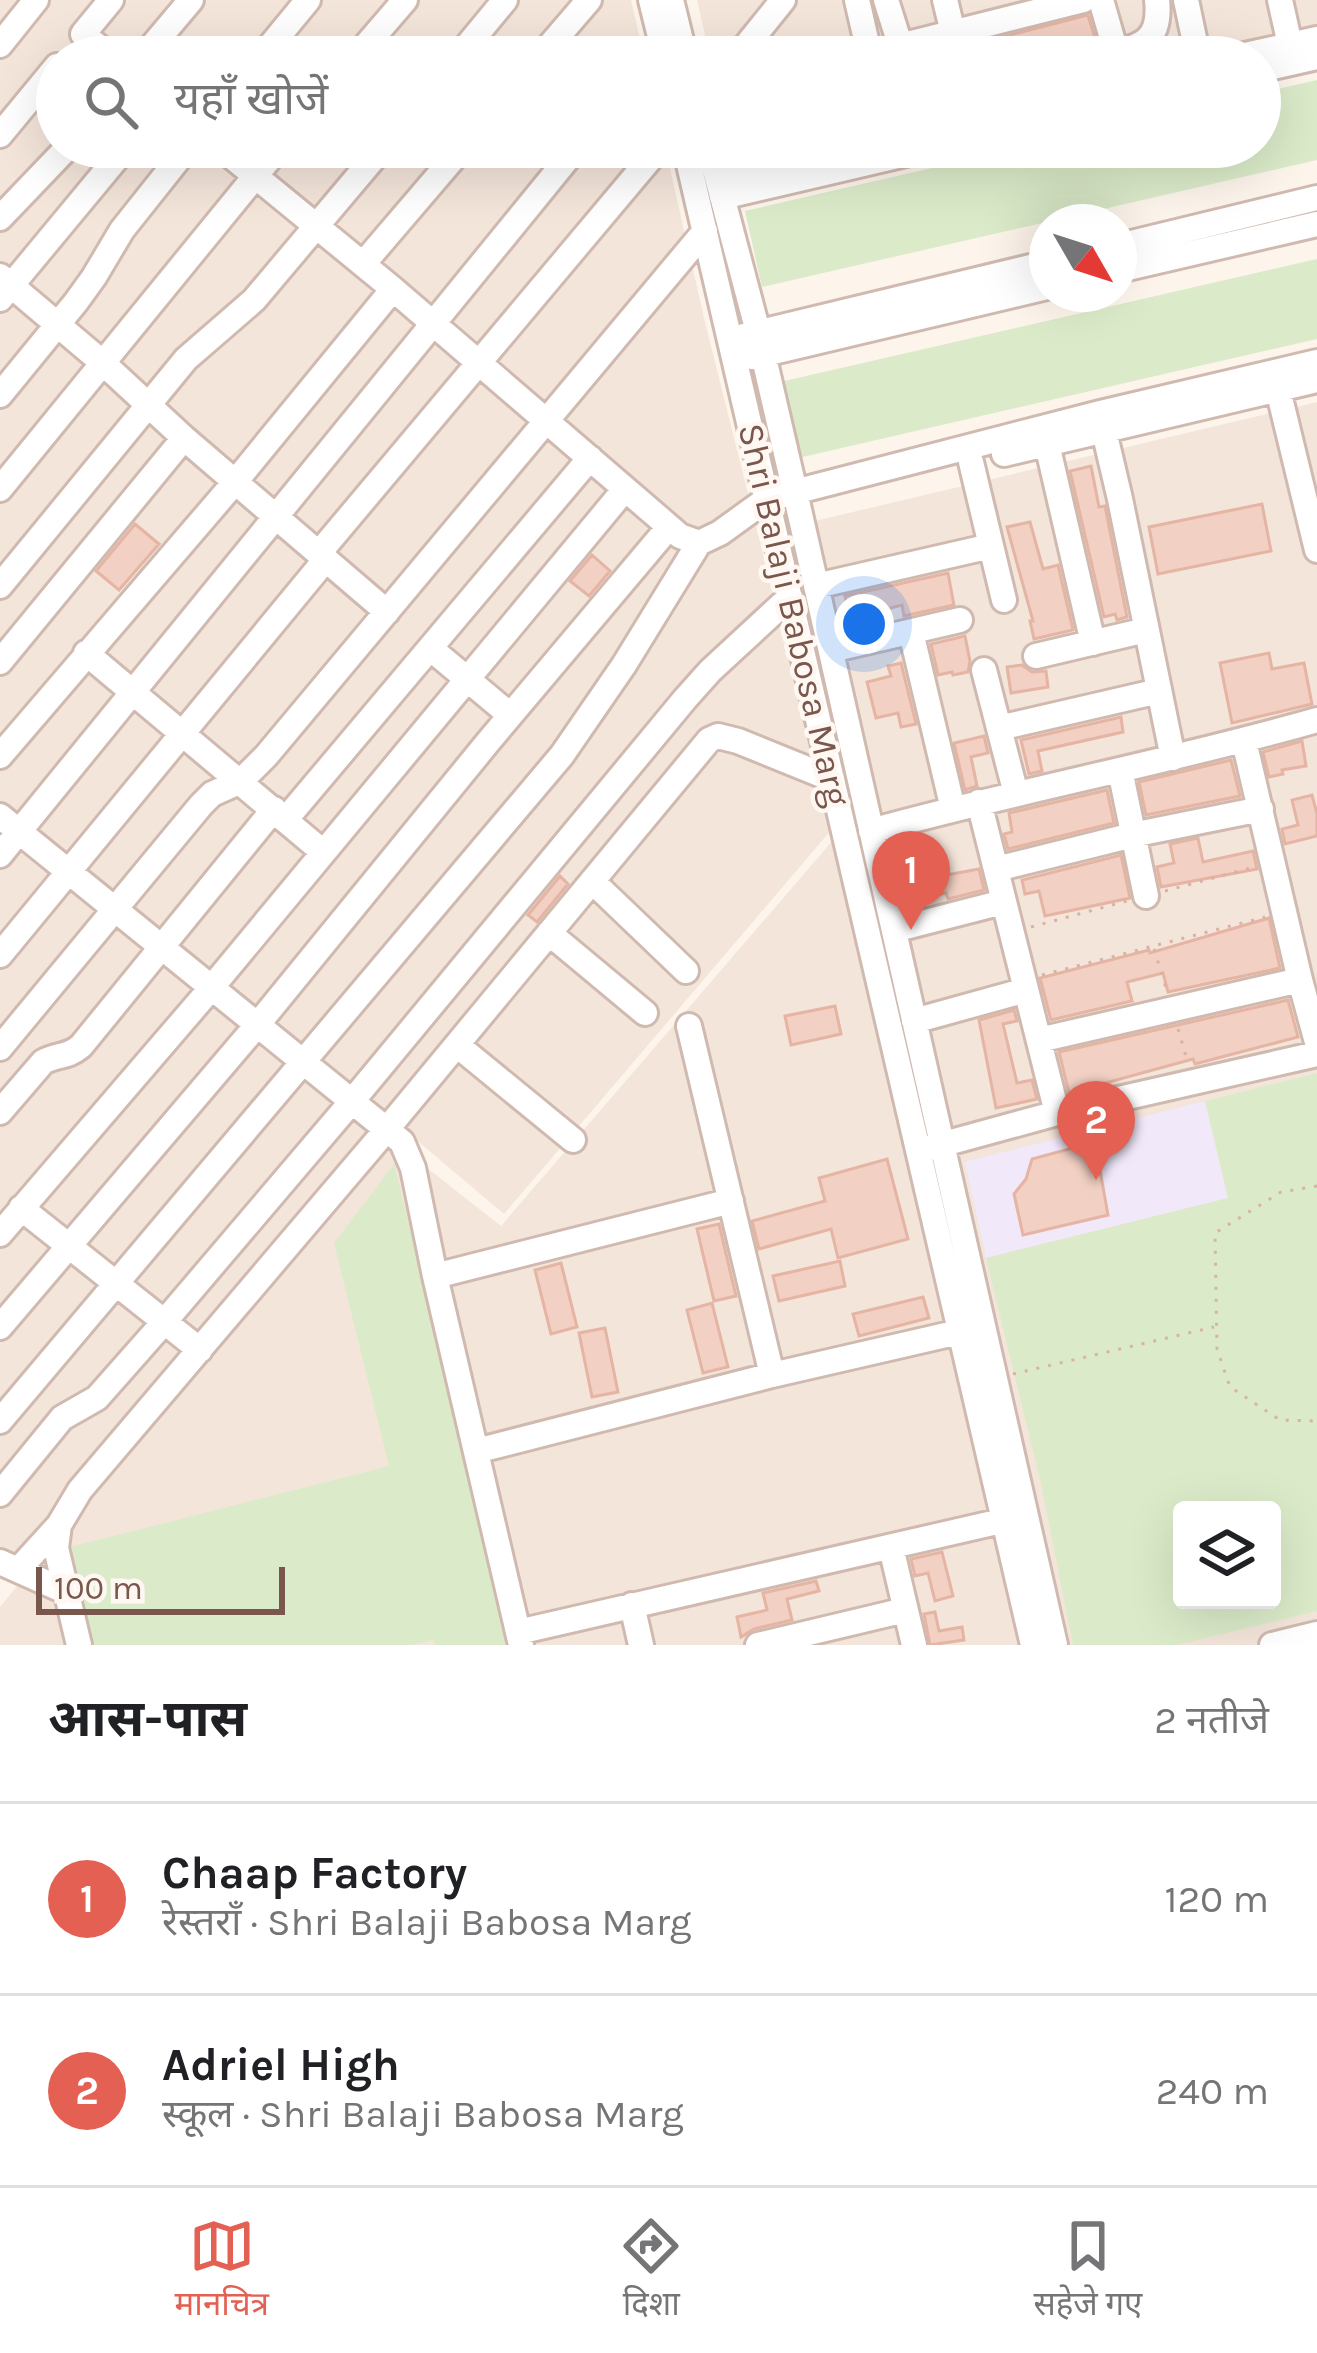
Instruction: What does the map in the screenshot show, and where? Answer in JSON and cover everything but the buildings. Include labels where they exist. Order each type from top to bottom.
[{"type":"street","points":[[0,45],[36,0]]},
{"type":"street","points":[[85,36],[111,0]]},
{"type":"street","points":[[161,36],[191,0]]},
{"type":"street","points":[[278,36],[308,0]]},
{"type":"street","points":[[374,36],[405,0]]},
{"type":"street","points":[[476,36],[506,0]]},
{"type":"street","points":[[558,36],[589,0]]},
{"type":"street","points":[[651,0],[665,36]]},
{"type":"street","points":[[666,36],[698,0]]},
{"type":"street","points":[[754,36],[783,0]]},
{"type":"street","points":[[857,0],[865,36]]},
{"type":"street","points":[[886,0],[897,36]]},
{"type":"street","points":[[945,0],[953,33]]},
{"type":"street","points":[[944,36],[1083,0]]},
{"type":"street","points":[[1101,0],[1106,36]]},
{"type":"street","points":[[1151,36],[1159,16],[1156,0]]},
{"type":"street","points":[[1186,0],[1194,36]]},
{"type":"street","points":[[1280,0],[1290,45]]},
{"type":"street","points":[[1281,47],[1317,39]]},
{"type":"street","points":[[1281,65],[1317,57]]},
{"type":"street","points":[[0,135],[36,91]]},
{"type":"street","points":[[0,218],[48,168]]},
{"type":"street","points":[[108,168],[4,287],[103,363],[388,612]]},
{"type":"street","points":[[0,395],[94,278],[122,230],[171,168]]},
{"type":"street","points":[[246,168],[669,527],[699,543]]},
{"type":"street","points":[[0,489],[261,168]]},
{"type":"street","points":[[0,586],[186,359],[254,300],[366,168]]},
{"type":"street","points":[[363,264],[445,168]]},
{"type":"street","points":[[0,855],[10,823],[131,693],[560,168]]},
{"type":"street","points":[[0,956],[478,362],[642,168]]},
{"type":"street","name":"Shri Balaji Babosa Marg","points":[[691,168],[765,506],[832,778],[996,1378],[1033,1645]]},
{"type":"street","name":"Shri Balaji Babosa Marg","points":[[714,168],[761,343],[914,1021],[959,1332],[1055,1645]]},
{"type":"street","points":[[719,187],[779,168]]},
{"type":"street","points":[[719,187],[822,168]]},
{"type":"street","points":[[1137,242],[1317,198]]},
{"type":"street","points":[[1137,266],[1317,224]]},
{"type":"street","points":[[0,1048],[201,805],[212,794],[241,781],[266,756],[705,231]]},
{"type":"street","points":[[732,351],[1029,268]]},
{"type":"street","points":[[0,756],[393,289]]},
{"type":"street","points":[[761,343],[1029,291]]},
{"type":"street","points":[[796,498],[1104,431],[1276,381],[1317,362]]},
{"type":"street","points":[[0,1421],[562,755],[699,543],[765,506],[1100,413],[1276,381],[1317,380]]},
{"type":"street","points":[[1276,381],[1312,501],[1317,550]]},
{"type":"street","points":[[1104,431],[1173,758]]},
{"type":"street","points":[[0,662],[184,438]]},
{"type":"street","points":[[1047,444],[1093,643]]},
{"type":"street","points":[[0,1112],[43,1062],[66,1057],[81,1046],[590,458]]},
{"type":"street","points":[[971,462],[1004,600]]},
{"type":"street","points":[[0,1234],[625,489]]},
{"type":"street","points":[[0,1327],[669,527]]},
{"type":"street","points":[[816,586],[992,546]]},
{"type":"street","points":[[0,1494],[62,1418],[98,1398],[165,1321],[685,699],[790,597]]},
{"type":"street","points":[[831,650],[960,620]]},
{"type":"street","points":[[1036,656],[1146,630]]},
{"type":"street","points":[[911,632],[953,808]]},
{"type":"street","points":[[430,648],[511,715]]},
{"type":"street","points":[[86,653],[323,852]]},
{"type":"street","points":[[984,670],[1016,794]]},
{"type":"street","points":[[999,728],[1159,691]]},
{"type":"street","points":[[871,831],[1317,720]]},
{"type":"street","points":[[67,1592],[9,1566],[59,1525],[80,1490],[709,740],[718,736],[738,741],[832,778]]},
{"type":"street","points":[[1244,741],[1317,1042]]},
{"type":"street","points":[[1120,770],[1146,896]]},
{"type":"street","points":[[979,802],[1057,1113]]},
{"type":"street","points":[[996,869],[1261,809]]},
{"type":"street","points":[[10,823],[402,1142],[409,1155],[520,1638],[632,1605],[1015,1518]]},
{"type":"street","points":[[592,881],[686,971]]},
{"type":"street","points":[[894,930],[1004,902]]},
{"type":"street","points":[[549,933],[645,1013]]},
{"type":"street","points":[[1039,1040],[1300,980]]},
{"type":"street","points":[[914,1021],[1024,984]]},
{"type":"street","points":[[689,1026],[772,1375]]},
{"type":"street","points":[[457,1046],[572,1140]]},
{"type":"street","points":[[930,1147],[1317,1054]]},
{"type":"street","points":[[435,1276],[731,1201]]},
{"type":"street","points":[[21,1208],[200,1350]]},
{"type":"street","points":[[476,1451],[959,1332]]},
{"type":"street","points":[[59,1525],[56,1548],[79,1645]]},
{"type":"street","points":[[890,1546],[914,1645]]},
{"type":"street","points":[[632,1605],[641,1645]]},
{"type":"street","points":[[758,1645],[905,1610]]},
{"type":"street","points":[[1272,1645],[1317,1634]]},
{"type":"path","points":[[1024,984],[1284,913]]},
{"type":"path","points":[[1317,1186],[1281,1192],[1215,1233],[1217,1349],[1230,1387],[1280,1420],[1317,1421]]},
{"type":"path","points":[[996,1378],[1216,1327]]},
{"type":"shaded area","points":[[0,0],[631,0],[639,36],[36,36],[36,168],[670,168],[832,829],[504,1214],[388,1116],[19,1557],[0,1550]]},
{"type":"shaded area","points":[[697,0],[1317,0],[1317,70],[1281,78],[1281,36],[705,36]]},
{"type":"shaded area","points":[[1317,402],[1317,1645],[0,1645],[0,1607],[385,1135],[501,1226],[871,796],[815,521]]},
{"type":"shaded area","points":[[1205,1101],[1228,1198],[986,1258],[965,1162]]},
{"type":"green space","points":[[1317,80],[1317,160],[1125,204],[1029,204],[1029,226],[762,287],[745,211],[932,168],[1281,168],[1281,88]]},
{"type":"green space","points":[[1317,259],[1317,339],[798,458],[780,382],[1086,312],[1137,312],[1137,300]]},
{"type":"green space","points":[[1317,1073],[1317,1611],[1177,1645],[1073,1645],[1041,1484],[986,1258],[1228,1198],[1205,1101]]},
{"type":"green space","points":[[394,1164],[513,1645],[435,1645],[433,1640],[411,1645],[94,1645],[70,1547],[389,1466],[334,1243]]},
{"type":"place","name":"Chaap Factory","points":[[911,930]]},
{"type":"place","name":"Adriel High","points":[[1096,1180]]}]
